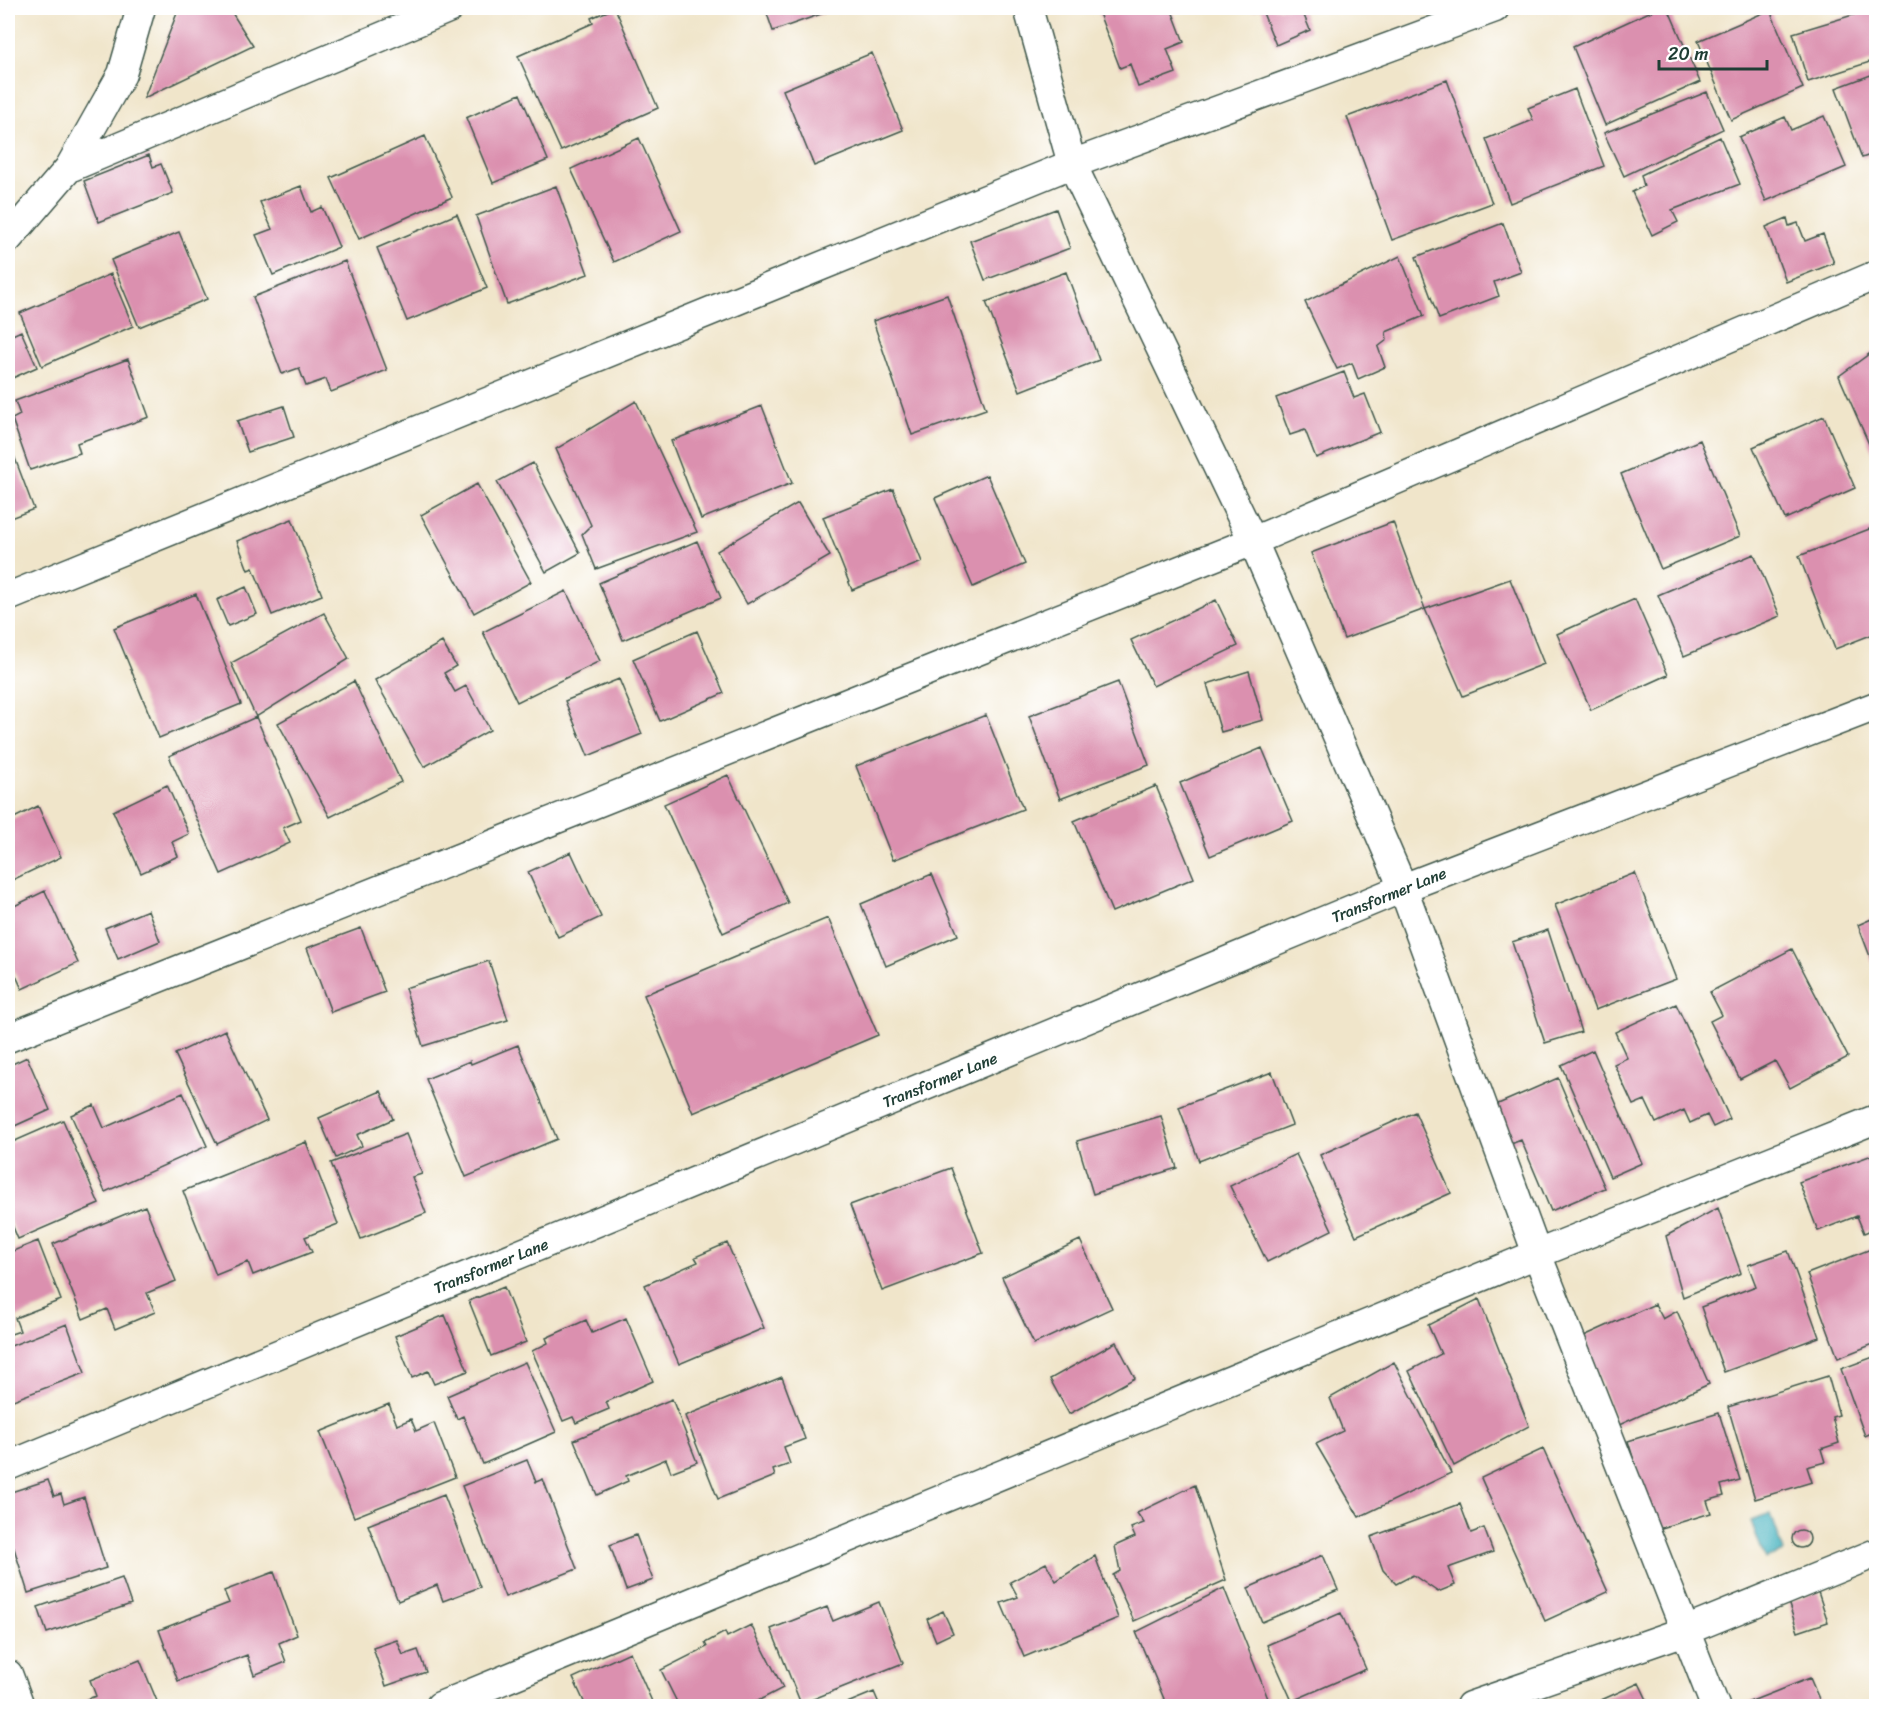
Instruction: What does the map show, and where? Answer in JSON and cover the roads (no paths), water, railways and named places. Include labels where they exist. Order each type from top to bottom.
[{"type":"street","points":[[8,239],[69,168],[122,74],[141,8]]},
{"type":"street","points":[[69,168],[450,8]]},
{"type":"street","points":[[1028,8],[1072,164],[1253,541],[1403,888],[1537,1254],[1715,1707]]},
{"type":"street","points":[[8,597],[1072,164],[1495,8]]},
{"type":"street","points":[[8,1038],[1253,541],[1876,275]]},
{"type":"street","name":"Transformer Lane","points":[[8,1466],[1403,888],[1876,706]]},
{"type":"street","points":[[440,1707],[1537,1254],[1876,1119]]},
{"type":"street","points":[[1470,1707],[1685,1631],[1876,1553]]},
{"type":"street","points":[[8,1674],[20,1707]]},
{"type":"water","points":[[1771,1514],[1784,1552],[1765,1559],[1751,1521]]}]
